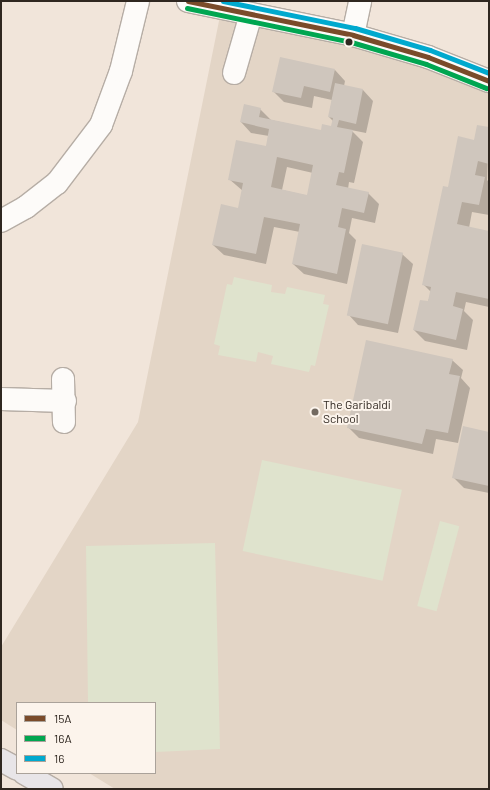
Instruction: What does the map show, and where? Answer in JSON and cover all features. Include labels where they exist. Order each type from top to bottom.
[{"type":"main road","points":[[1,760],[16,768]]},
{"type":"main road","points":[[26,774],[52,789]]},
{"type":"street","points":[[1,221],[26,207],[57,183],[101,125],[121,71],[138,1]]},
{"type":"street","points":[[188,1],[353,35],[428,57],[489,81]]},
{"type":"street","points":[[353,35],[360,1]]},
{"type":"street","points":[[234,73],[251,14]]},
{"type":"street","points":[[1,399],[64,412],[63,379]]},
{"type":"shaded area","name":"The Garibaldi School","points":[[220,16],[361,47],[446,72],[489,91],[489,789],[115,789],[91,774],[156,774],[156,702],[16,702],[16,729],[1,720],[1,647],[138,422]]},
{"type":"green space","points":[[234,277],[272,285],[271,292],[285,294],[287,287],[325,295],[323,304],[329,305],[315,366],[311,365],[309,372],[271,364],[273,356],[258,352],[256,362],[218,355],[220,346],[214,344],[227,284],[232,285]]},
{"type":"green space","points":[[262,460],[402,490],[383,581],[243,551]]},
{"type":"green space","points":[[440,521],[459,526],[437,611],[417,606]]},
{"type":"green space","points":[[215,543],[220,749],[156,752],[156,702],[88,702],[86,546]]},
{"type":"building","points":[[280,57],[335,69],[330,92],[304,86],[301,98],[272,92]]},
{"type":"building","points":[[335,83],[363,89],[356,124],[339,120],[337,127],[353,130],[344,173],[339,172],[336,185],[369,192],[364,213],[342,208],[338,227],[346,229],[337,274],[292,264],[300,224],[264,217],[256,254],[212,245],[221,204],[238,208],[243,183],[228,180],[236,140],[266,146],[269,129],[240,122],[244,104],[261,108],[259,117],[321,130],[322,124],[331,126],[333,118],[328,117]],"holes":[[[277,157],[313,165],[307,195],[271,187]]]},
{"type":"building","points":[[477,125],[489,127],[489,164],[478,161],[475,175],[485,177],[479,205],[462,202],[457,224],[489,231],[489,299],[456,292],[453,306],[463,309],[456,340],[413,330],[420,300],[428,301],[431,287],[422,285],[443,186],[448,187],[458,136],[474,140]]},
{"type":"building","points":[[362,244],[403,253],[388,324],[347,315]]},
{"type":"building","points":[[366,340],[453,359],[449,374],[460,376],[448,433],[426,429],[422,444],[347,428]]},
{"type":"building","points":[[463,426],[489,432],[489,486],[452,478]]},
{"type":"transit line","name":"15A","points":[[188,1],[353,35],[428,57],[489,81]]},
{"type":"transit line","name":"16","points":[[223,1],[355,28],[430,50],[489,73]]},
{"type":"transit line","name":"16A","points":[[187,8],[351,42],[426,64],[486,88]]},
{"type":"place","name":"The Garibaldi School","points":[[315,412]]}]
